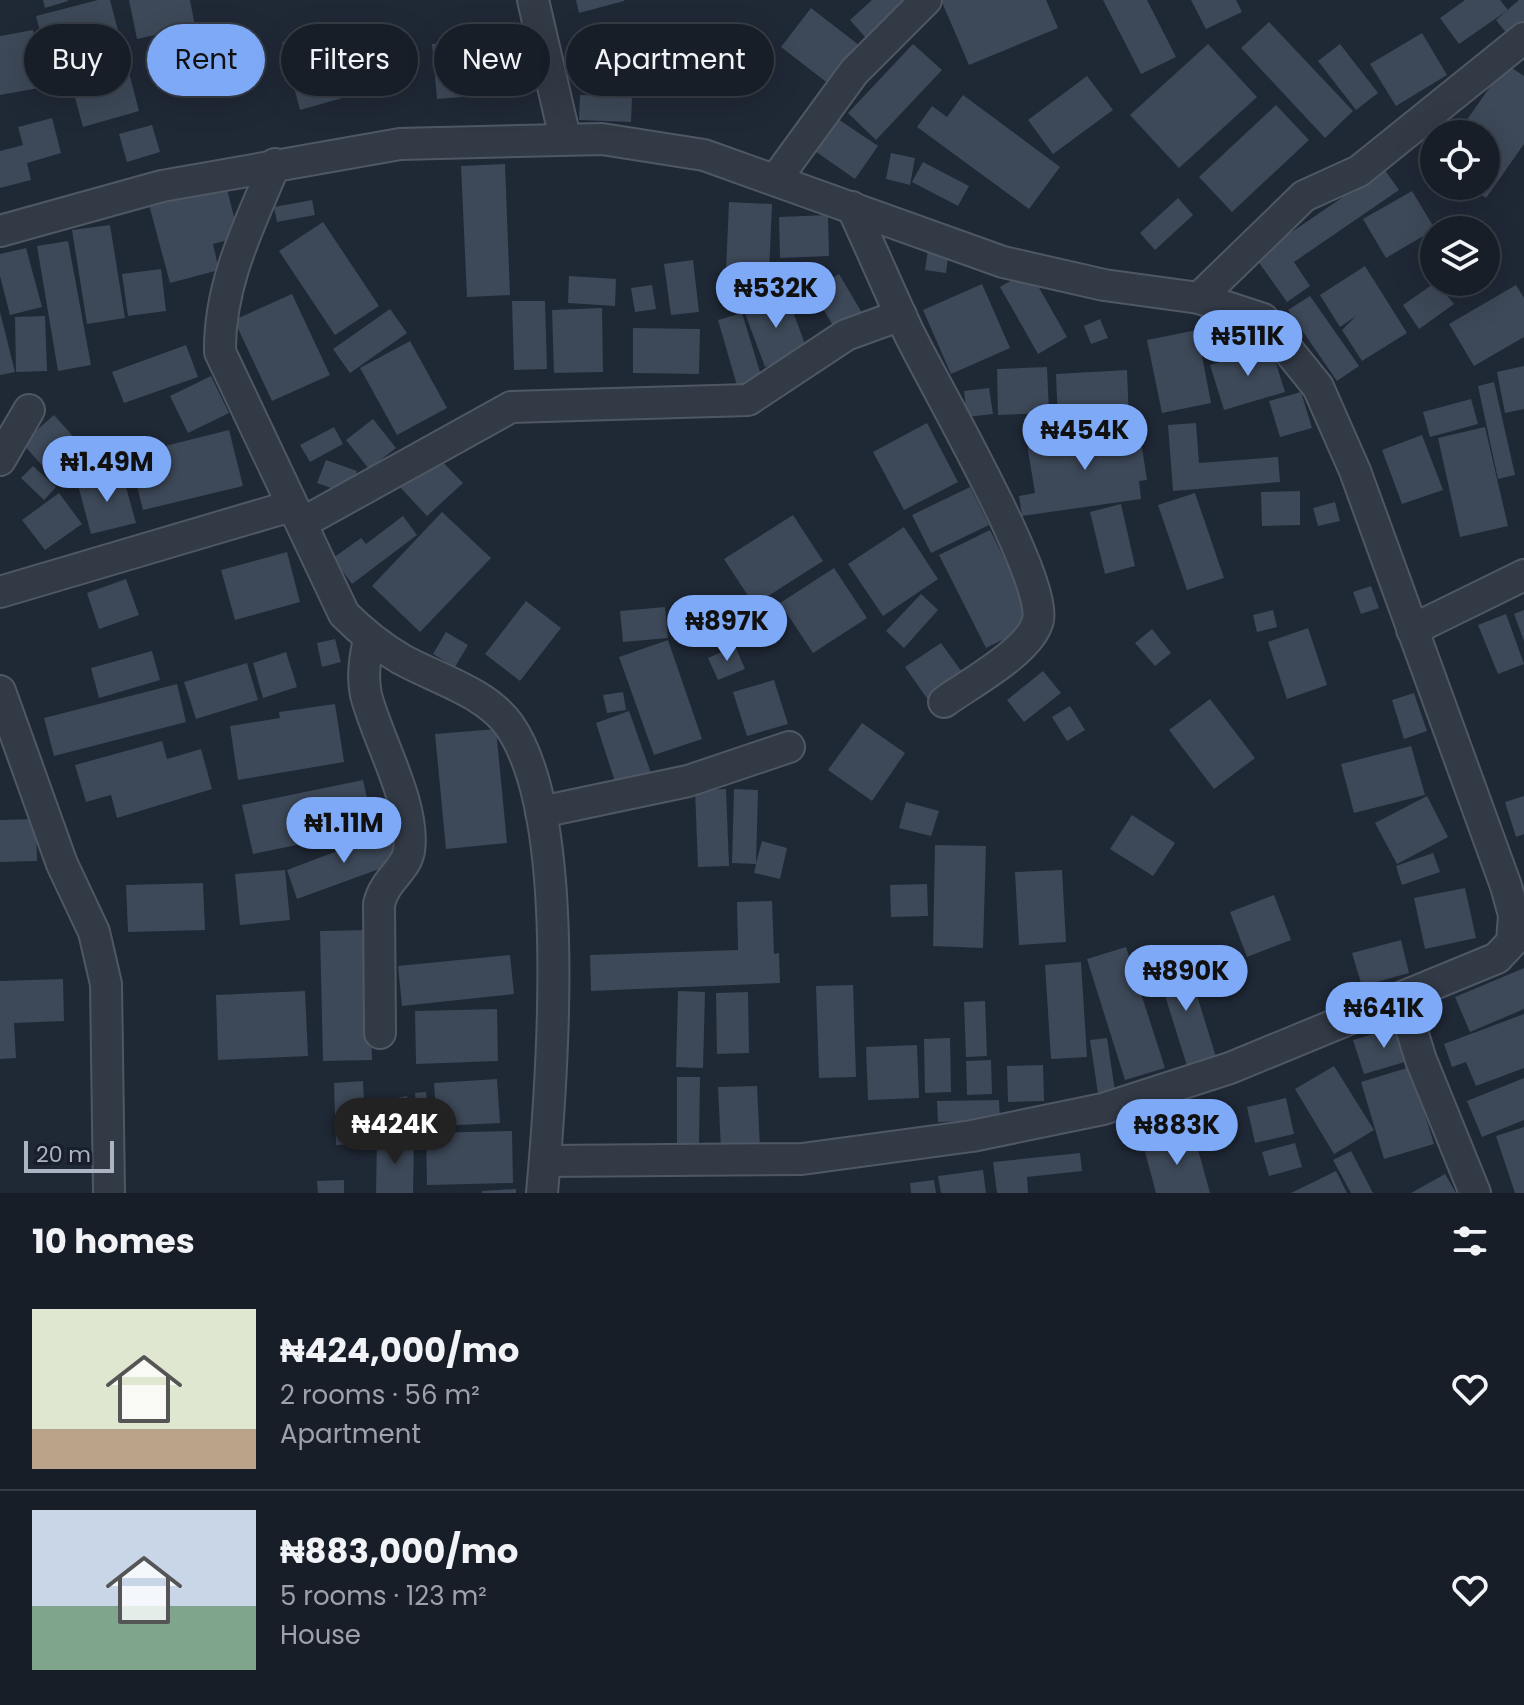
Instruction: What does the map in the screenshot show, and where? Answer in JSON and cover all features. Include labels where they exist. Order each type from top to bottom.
[{"type":"street","points":[[533,0],[565,138]]},
{"type":"street","points":[[776,179],[854,72],[926,0]]},
{"type":"street","points":[[1199,298],[1304,196],[1359,171],[1524,38]]},
{"type":"street","points":[[0,231],[162,186],[400,144],[602,139],[704,155],[1003,262],[1104,285],[1199,298],[1263,319],[1318,387],[1355,471],[1514,915],[1512,942],[1497,958],[1230,1068],[1103,1109],[1033,1125],[870,1152],[802,1159],[545,1161]]},
{"type":"street","points":[[275,164],[231,268],[219,317],[220,352],[344,614],[369,639],[487,704],[509,725],[536,784],[551,918],[552,1027],[542,1193]]},
{"type":"street","points":[[852,207],[901,315],[1014,540],[1039,604],[1038,622],[1029,641],[944,702]]},
{"type":"street","points":[[0,592],[296,515],[511,407],[748,400],[846,335],[901,315]]},
{"type":"street","points":[[0,460],[29,410]]},
{"type":"street","points":[[1412,630],[1524,575]]},
{"type":"street","points":[[369,639],[363,672],[366,695],[409,829],[409,853],[398,872],[383,886],[379,904],[380,1033]]},
{"type":"street","points":[[0,691],[62,864],[94,932],[103,971],[109,1193]]},
{"type":"street","points":[[541,812],[688,781],[789,747]]},
{"type":"street","points":[[1402,999],[1421,1060],[1475,1193]]},
{"type":"building","points":[[43,0],[68,0],[68,1],[45,8]]},
{"type":"building","points":[[98,0],[110,0],[116,24],[38,24],[36,16]]},
{"type":"building","points":[[129,0],[190,0],[195,24],[147,24],[147,37],[137,39]]},
{"type":"building","points":[[576,0],[624,0],[624,1],[579,13]]},
{"type":"building","points":[[872,0],[908,0],[866,38],[850,20]]},
{"type":"building","points":[[941,0],[1046,0],[1058,28],[969,65]]},
{"type":"building","points":[[1103,0],[1147,0],[1176,57],[1141,74]]},
{"type":"building","points":[[1191,0],[1236,0],[1242,12],[1206,29]]},
{"type":"building","points":[[1465,0],[1500,0],[1508,10],[1459,44],[1440,18]]},
{"type":"building","points":[[1519,0],[1524,0],[1524,21],[1507,34],[1496,20]]},
{"type":"building","points":[[811,8],[864,49],[834,88],[781,47]]},
{"type":"building","points":[[1269,22],[1353,111],[1325,138],[1241,48]]},
{"type":"building","points":[[24,32],[24,91],[0,95],[0,36]]},
{"type":"building","points":[[1422,33],[1447,75],[1396,106],[1370,64]]},
{"type":"building","points":[[913,44],[942,70],[876,140],[848,113]]},
{"type":"building","points":[[1208,44],[1257,97],[1179,168],[1130,115]]},
{"type":"building","points":[[1340,44],[1378,93],[1356,110],[1318,61]]},
{"type":"building","points":[[1506,64],[1524,76],[1524,144],[1500,178],[1500,120],[1467,120]]},
{"type":"building","points":[[1087,76],[1113,110],[1053,154],[1028,120]]},
{"type":"building","points":[[131,80],[139,111],[83,127],[75,96],[131,96]]},
{"type":"building","points":[[963,95],[1060,167],[1029,209],[917,127],[932,106],[947,117]]},
{"type":"building","points":[[296,96],[346,96],[346,97],[300,110]]},
{"type":"building","points":[[437,96],[473,96],[437,99]]},
{"type":"building","points":[[580,96],[632,97],[631,122],[579,120]]},
{"type":"building","points":[[1276,105],[1309,140],[1232,212],[1199,177]]},
{"type":"building","points":[[835,117],[878,146],[855,179],[812,149]]},
{"type":"building","points":[[52,118],[61,153],[27,163],[31,180],[0,188],[0,151],[23,145],[18,127]]},
{"type":"building","points":[[152,125],[160,152],[127,162],[119,134]]},
{"type":"building","points":[[891,153],[915,158],[910,185],[886,179]]},
{"type":"building","points":[[923,162],[969,186],[958,206],[912,182]]},
{"type":"building","points":[[505,164],[510,295],[467,297],[461,166]]},
{"type":"building","points":[[1384,169],[1399,190],[1294,262],[1310,286],[1287,302],[1255,257]]},
{"type":"building","points":[[225,181],[239,237],[213,244],[219,270],[170,283],[148,201]]},
{"type":"building","points":[[1412,191],[1427,216],[1420,216],[1420,238],[1386,258],[1363,219]]},
{"type":"building","points":[[1178,198],[1193,215],[1155,250],[1140,233]]},
{"type":"building","points":[[312,200],[315,215],[277,222],[274,207]]},
{"type":"building","points":[[729,202],[772,204],[768,296],[725,294]]},
{"type":"building","points":[[828,215],[829,256],[780,258],[779,217]]},
{"type":"building","points":[[323,222],[379,306],[335,335],[279,251]]},
{"type":"building","points":[[110,225],[125,318],[87,324],[72,230]]},
{"type":"building","points":[[68,241],[91,365],[58,371],[37,246]]},
{"type":"building","points":[[26,248],[42,307],[10,315],[0,276],[0,254]]},
{"type":"building","points":[[928,249],[949,252],[946,273],[925,270]]},
{"type":"building","points":[[693,260],[699,312],[671,315],[664,264]]},
{"type":"building","points":[[1365,266],[1407,333],[1362,361],[1342,330],[1356,316],[1340,327],[1320,295]]},
{"type":"building","points":[[161,269],[166,311],[128,316],[122,274]]},
{"type":"building","points":[[1029,270],[1067,337],[1038,354],[1000,287]]},
{"type":"building","points":[[839,274],[865,318],[838,334],[812,290]]},
{"type":"building","points":[[569,276],[616,279],[615,306],[568,303]]},
{"type":"building","points":[[982,284],[1010,348],[951,374],[923,310]]},
{"type":"building","points":[[652,285],[656,309],[635,312],[631,288]]},
{"type":"building","points":[[1516,285],[1524,298],[1524,337],[1474,366],[1449,324]]},
{"type":"building","points":[[786,293],[808,352],[765,367],[743,308]]},
{"type":"building","points":[[1420,293],[1420,296],[1447,296],[1454,304],[1419,329],[1403,305]]},
{"type":"building","points":[[292,294],[330,375],[272,401],[234,320]]},
{"type":"building","points":[[1310,296],[1359,366],[1337,381],[1288,310]]},
{"type":"building","points":[[512,301],[545,301],[547,369],[514,370]]},
{"type":"building","points":[[602,308],[603,372],[554,373],[552,310]]},
{"type":"building","points":[[390,309],[407,333],[350,373],[333,349]]},
{"type":"building","points":[[0,312],[15,372],[0,375]]},
{"type":"building","points":[[742,313],[763,382],[738,389],[718,320]]},
{"type":"building","points":[[45,316],[47,371],[16,372],[15,317]]},
{"type":"building","points":[[1100,319],[1108,338],[1091,344],[1084,326]]},
{"type":"building","points":[[633,328],[700,329],[699,374],[633,373]]},
{"type":"building","points":[[1197,330],[1211,403],[1162,413],[1147,340]]},
{"type":"building","points":[[410,341],[447,408],[397,435],[360,368]]},
{"type":"building","points":[[186,345],[198,377],[124,403],[112,372]]},
{"type":"building","points":[[1271,347],[1285,392],[1224,410],[1210,365]]},
{"type":"building","points":[[1524,366],[1524,409],[1505,413],[1497,372]]},
{"type":"building","points":[[1047,367],[1049,413],[998,415],[997,369]]},
{"type":"building","points":[[1127,370],[1129,420],[1058,423],[1056,374]]},
{"type":"building","points":[[211,376],[229,413],[188,433],[170,396]]},
{"type":"building","points":[[1494,382],[1515,475],[1498,479],[1478,386]]},
{"type":"building","points":[[989,388],[993,414],[967,417],[964,391]]},
{"type":"building","points":[[1301,392],[1312,428],[1280,437],[1269,401]]},
{"type":"building","points":[[1471,399],[1478,424],[1430,437],[1423,412]]},
{"type":"building","points":[[54,415],[94,460],[62,488],[22,443]]},
{"type":"building","points":[[373,419],[396,448],[369,469],[346,440]]},
{"type":"building","points":[[927,423],[958,482],[904,510],[873,452]]},
{"type":"building","points":[[1196,423],[1199,463],[1278,457],[1280,482],[1173,491],[1168,425]]},
{"type":"building","points":[[334,427],[343,444],[310,462],[300,445]]},
{"type":"building","points":[[1485,427],[1508,526],[1460,537],[1438,438]]},
{"type":"building","points":[[1139,428],[1147,480],[1139,481],[1141,499],[1022,516],[1019,496],[1035,493],[1027,444]]},
{"type":"building","points":[[229,430],[243,486],[143,510],[129,455]]},
{"type":"building","points":[[1422,435],[1443,490],[1402,504],[1382,450]]},
{"type":"building","points":[[434,453],[463,483],[427,516],[399,486]]},
{"type":"building","points":[[326,460],[357,471],[348,494],[317,483]]},
{"type":"building","points":[[33,466],[56,487],[44,500],[21,478]]},
{"type":"building","points":[[122,473],[136,523],[91,534],[78,485]]},
{"type":"building","points":[[970,487],[989,525],[931,553],[912,515]]},
{"type":"building","points":[[1300,491],[1300,525],[1262,526],[1261,492]]},
{"type":"building","points":[[59,493],[82,524],[45,550],[22,520]]},
{"type":"building","points":[[1195,493],[1224,578],[1187,590],[1158,505]]},
{"type":"building","points":[[1335,502],[1340,521],[1318,526],[1313,508]]},
{"type":"building","points":[[1121,504],[1135,566],[1105,574],[1090,512]]},
{"type":"building","points":[[442,512],[491,558],[420,632],[372,586]]},
{"type":"building","points":[[793,515],[823,561],[754,605],[724,559]]},
{"type":"building","points":[[403,516],[417,535],[352,584],[333,558],[361,538],[366,544]]},
{"type":"building","points":[[904,527],[938,579],[883,616],[848,564]]},
{"type":"building","points":[[990,530],[1037,623],[986,648],[939,555]]},
{"type":"building","points":[[287,552],[300,602],[235,620],[221,570]]},
{"type":"building","points":[[834,568],[867,618],[813,653],[780,603]]},
{"type":"building","points":[[126,579],[139,615],[99,629],[87,593]]},
{"type":"building","points":[[1371,586],[1379,608],[1361,614],[1353,592]]},
{"type":"building","points":[[921,594],[938,610],[904,648],[886,631]]},
{"type":"building","points":[[526,601],[561,628],[520,681],[485,654]]},
{"type":"building","points":[[665,607],[668,638],[623,642],[620,611]]},
{"type":"building","points":[[1273,610],[1277,627],[1257,632],[1253,615]]},
{"type":"building","points":[[1524,610],[1524,641],[1514,614]]},
{"type":"building","points":[[1506,614],[1524,664],[1498,674],[1478,625]]},
{"type":"building","points":[[1308,628],[1327,685],[1287,699],[1268,642]]},
{"type":"building","points":[[1152,629],[1171,653],[1155,666],[1135,643]]},
{"type":"building","points":[[446,632],[468,645],[455,667],[433,654]]},
{"type":"building","points":[[335,639],[341,662],[322,667],[317,643]]},
{"type":"building","points":[[668,640],[702,739],[654,755],[619,657]]},
{"type":"building","points":[[941,643],[967,679],[931,704],[905,667]]},
{"type":"building","points":[[735,646],[745,669],[718,680],[708,658]]},
{"type":"building","points":[[152,651],[160,680],[99,698],[91,668]]},
{"type":"building","points":[[286,652],[297,687],[263,698],[253,663]]},
{"type":"building","points":[[247,663],[258,700],[196,719],[184,682]]},
{"type":"building","points":[[1043,671],[1061,693],[1024,722],[1007,700]]},
{"type":"building","points":[[774,680],[788,724],[747,736],[733,692]]},
{"type":"building","points":[[177,684],[186,722],[54,756],[44,718]]},
{"type":"building","points":[[623,692],[626,710],[607,713],[603,695]]},
{"type":"building","points":[[1414,693],[1427,731],[1404,739],[1392,700]]},
{"type":"building","points":[[1210,699],[1255,758],[1214,789],[1169,730]]},
{"type":"building","points":[[335,704],[344,762],[238,780],[230,726],[280,718],[279,712]]},
{"type":"building","points":[[1070,706],[1085,730],[1067,741],[1052,717]]},
{"type":"building","points":[[629,711],[651,773],[616,785],[596,723]]},
{"type":"building","points":[[862,723],[905,753],[872,801],[828,770]]},
{"type":"building","points":[[496,729],[507,843],[446,849],[435,734]]},
{"type":"building","points":[[162,741],[167,759],[201,749],[212,789],[117,818],[111,795],[86,802],[75,765]]},
{"type":"building","points":[[1411,746],[1425,795],[1354,813],[1341,764]]},
{"type":"building","points":[[363,780],[374,829],[253,854],[242,805]]},
{"type":"building","points":[[726,789],[729,866],[698,867],[695,790]]},
{"type":"building","points":[[734,789],[758,790],[756,863],[762,841],[787,848],[780,879],[754,873],[756,864],[732,863]]},
{"type":"building","points":[[1427,796],[1448,837],[1397,864],[1375,823]]},
{"type":"building","points":[[1524,796],[1524,834],[1516,837],[1505,802]]},
{"type":"building","points":[[906,802],[939,811],[931,836],[899,828]]},
{"type":"building","points":[[1132,815],[1175,843],[1153,876],[1110,849]]},
{"type":"building","points":[[36,819],[37,861],[0,862],[0,820]]},
{"type":"building","points":[[390,831],[401,861],[297,899],[287,870]]},
{"type":"building","points":[[935,845],[986,846],[983,948],[933,946]]},
{"type":"building","points":[[1433,853],[1440,872],[1402,885],[1396,866]]},
{"type":"building","points":[[285,870],[290,920],[240,925],[235,874]]},
{"type":"building","points":[[1062,870],[1066,942],[1019,945],[1015,872]]},
{"type":"building","points":[[203,883],[205,930],[128,932],[126,885]]},
{"type":"building","points":[[927,884],[928,916],[891,917],[890,885]]},
{"type":"building","points":[[1465,888],[1476,938],[1425,949],[1414,898]]},
{"type":"building","points":[[1274,895],[1291,940],[1247,957],[1230,912]]},
{"type":"building","points":[[772,901],[774,954],[779,953],[780,983],[591,991],[590,955],[738,950],[737,902]]},
{"type":"building","points":[[369,930],[372,1060],[323,1061],[320,931]]},
{"type":"building","points":[[1401,940],[1409,973],[1362,986],[1352,953]]},
{"type":"building","points":[[1126,947],[1165,1068],[1125,1080],[1087,959]]},
{"type":"building","points":[[510,955],[514,994],[402,1006],[398,966]]},
{"type":"building","points":[[1185,957],[1217,1060],[1188,1069],[1156,967]]},
{"type":"building","points":[[1081,962],[1087,1057],[1051,1059],[1045,965]]},
{"type":"building","points":[[1524,968],[1524,1009],[1470,1032],[1455,997]]},
{"type":"building","points":[[63,979],[64,1021],[14,1023],[16,1058],[0,1059],[0,981]]},
{"type":"building","points":[[853,985],[856,1077],[819,1078],[816,986]]},
{"type":"building","points":[[305,991],[308,1056],[218,1060],[216,995]]},
{"type":"building","points":[[678,991],[705,992],[703,1068],[676,1067]]},
{"type":"building","points":[[748,992],[749,1053],[717,1054],[716,993]]},
{"type":"building","points":[[985,1001],[987,1056],[966,1057],[964,1002]]},
{"type":"building","points":[[497,1009],[498,1061],[416,1064],[415,1011]]},
{"type":"building","points":[[1524,1014],[1524,1068],[1476,1086],[1466,1062],[1452,1067],[1444,1044]]},
{"type":"building","points":[[1404,1025],[1415,1059],[1364,1074],[1353,1040]]},
{"type":"building","points":[[950,1038],[951,1092],[925,1093],[924,1039]]},
{"type":"building","points":[[1107,1038],[1117,1104],[1100,1107],[1090,1040]]},
{"type":"building","points":[[917,1045],[919,1098],[868,1100],[866,1047]]},
{"type":"building","points":[[991,1060],[992,1094],[967,1095],[966,1061]]},
{"type":"building","points":[[1043,1065],[1044,1101],[1008,1102],[1007,1066]]},
{"type":"building","points":[[1334,1066],[1374,1130],[1334,1154],[1295,1089]]},
{"type":"building","points":[[1410,1067],[1434,1144],[1384,1159],[1361,1082]]},
{"type":"building","points":[[677,1077],[700,1077],[699,1145],[677,1144]]},
{"type":"building","points":[[1524,1078],[1524,1120],[1482,1137],[1467,1101]]},
{"type":"building","points":[[497,1079],[500,1123],[437,1126],[434,1083]]},
{"type":"building","points":[[363,1081],[366,1144],[336,1145],[334,1083]]},
{"type":"building","points":[[757,1086],[760,1148],[721,1150],[718,1087]]},
{"type":"building","points":[[426,1092],[429,1117],[417,1118],[415,1093]]},
{"type":"building","points":[[407,1096],[415,1129],[375,1138],[368,1104]]},
{"type":"building","points":[[1286,1098],[1294,1134],[1255,1143],[1247,1107]]},
{"type":"building","points":[[999,1100],[1000,1120],[938,1122],[937,1101]]},
{"type":"building","points":[[1524,1127],[1524,1193],[1515,1193],[1496,1136]]},
{"type":"building","points":[[512,1131],[513,1183],[427,1185],[426,1133]]},
{"type":"building","points":[[1194,1135],[1210,1193],[1156,1193],[1144,1148]]},
{"type":"building","points":[[377,1139],[414,1140],[413,1193],[376,1193]]},
{"type":"building","points":[[1295,1143],[1302,1167],[1269,1176],[1262,1152]]},
{"type":"building","points":[[1351,1151],[1373,1193],[1351,1193],[1333,1160]]},
{"type":"building","points":[[1080,1153],[1082,1171],[1027,1177],[1028,1193],[997,1193],[993,1162]]},
{"type":"building","points":[[983,1170],[986,1193],[941,1193],[938,1176]]},
{"type":"building","points":[[1336,1171],[1347,1193],[1291,1193]]},
{"type":"building","points":[[1445,1174],[1456,1193],[1411,1193]]},
{"type":"building","points":[[344,1180],[344,1193],[318,1193],[317,1181]]},
{"type":"building","points":[[934,1180],[936,1193],[911,1193],[910,1183]]},
{"type":"building","points":[[516,1189],[516,1193],[482,1193],[482,1191]]}]
